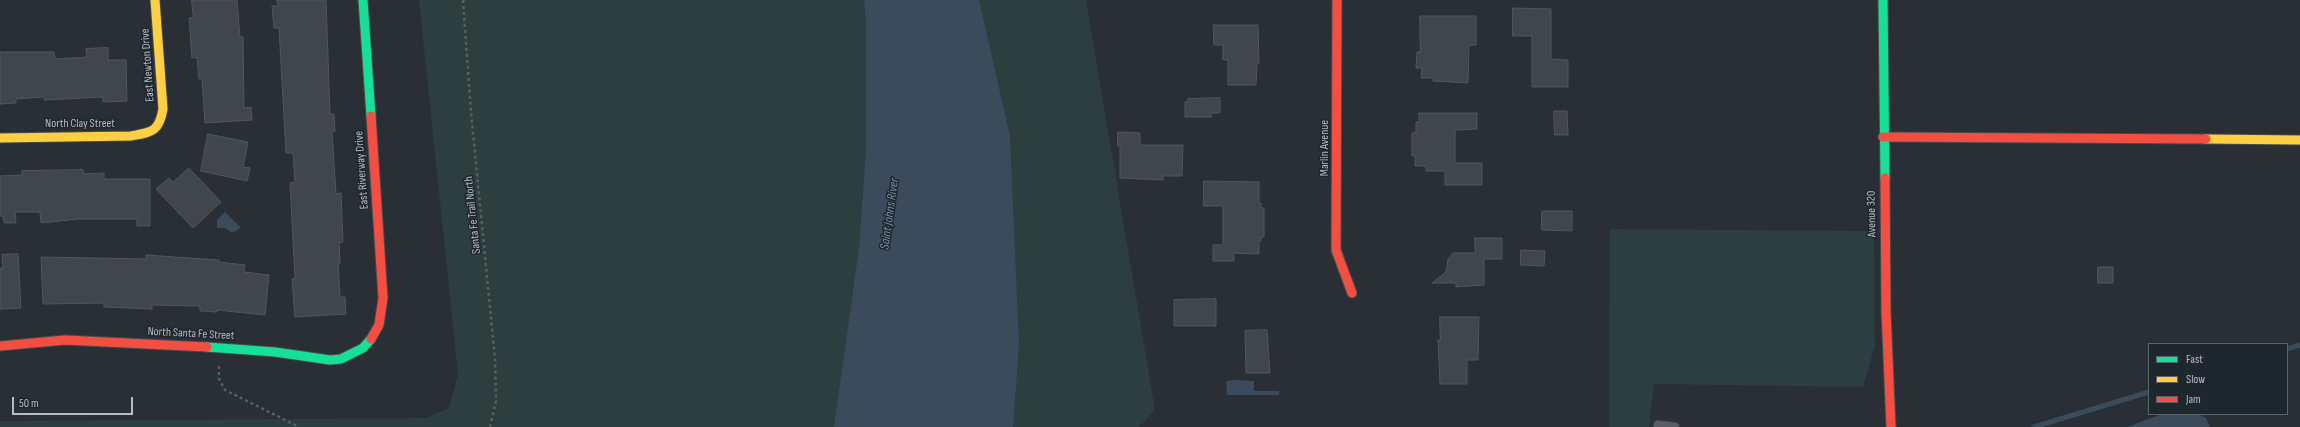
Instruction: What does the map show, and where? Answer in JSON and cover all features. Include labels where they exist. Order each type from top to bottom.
[{"type":"street","name":"East Newton Drive","points":[[156,0],[163,109],[163,116],[157,128]]},
{"type":"street","name":"East Riverway Drive","points":[[363,0],[382,298],[379,325],[372,337]]},
{"type":"street","name":"Marlin Avenue","points":[[1337,0],[1336,250],[1352,293]]},
{"type":"street","name":"Avenue 320","points":[[1882,0],[1886,311],[1891,427]]},
{"type":"street","name":"North Clay Street","points":[[0,138],[141,136],[152,132],[157,128]]},
{"type":"street","points":[[1883,137],[2300,140]]},
{"type":"street","name":"North Santa Fe Street","points":[[0,346],[65,340],[220,347],[330,360],[341,359],[353,354],[363,348],[372,337]]},
{"type":"lane","points":[[1658,425],[1675,427]]},
{"type":"path","name":"Santa Fe Trail North","points":[[463,0],[471,112],[481,196],[495,359],[496,401],[490,427]]},
{"type":"path","points":[[220,347],[219,379],[225,390],[300,427]]},
{"type":"shaded area","points":[[419,0],[1086,0],[1155,410],[1139,427],[0,427],[0,421],[426,418],[449,408],[458,374]]},
{"type":"shaded area","points":[[1610,229],[1874,231],[1875,345],[1863,387],[1654,384],[1649,427],[1609,427]]},
{"type":"water","name":"Saint Johns River","points":[[864,0],[979,0],[1010,136],[1019,345],[1013,427],[834,427],[859,248],[866,150],[866,20]]},
{"type":"water","points":[[225,212],[241,228],[232,233],[225,228],[217,228],[217,220]]},
{"type":"water","points":[[1226,381],[1254,381],[1254,391],[1279,391],[1279,395],[1227,395]]},
{"type":"water","points":[[2159,415],[2200,415],[2206,418],[2210,427],[2127,427]]},
{"type":"building","points":[[192,0],[237,0],[240,37],[243,37],[244,108],[251,107],[252,120],[205,123],[202,79],[199,79],[197,57],[192,58],[189,18],[193,18]]},
{"type":"building","points":[[277,0],[326,0],[330,114],[334,114],[335,131],[332,131],[336,194],[341,193],[343,242],[339,243],[340,263],[338,263],[340,297],[345,297],[346,314],[295,317],[292,279],[295,279],[290,183],[295,182],[293,153],[286,153],[279,28],[274,28],[272,6],[278,6]]},
{"type":"building","points":[[1513,8],[1551,9],[1551,59],[1568,60],[1568,87],[1532,87],[1532,36],[1513,36]]},
{"type":"building","points":[[1420,16],[1476,16],[1476,45],[1469,45],[1468,83],[1433,81],[1433,78],[1421,78],[1422,68],[1416,68],[1417,52],[1420,52]]},
{"type":"building","points":[[1214,25],[1258,25],[1259,63],[1257,63],[1256,85],[1228,85],[1228,60],[1223,60],[1223,45],[1214,45]]},
{"type":"building","points":[[108,48],[108,60],[126,60],[127,101],[103,102],[103,97],[44,100],[44,97],[16,99],[16,103],[0,104],[0,52],[54,52],[55,59],[87,57],[86,49]]},
{"type":"building","points":[[1220,98],[1220,113],[1211,113],[1211,117],[1185,117],[1185,102],[1188,102],[1188,99]]},
{"type":"building","points":[[1554,111],[1567,111],[1568,135],[1555,135]]},
{"type":"building","points":[[1419,113],[1477,113],[1477,129],[1455,130],[1455,163],[1482,163],[1482,185],[1445,185],[1445,171],[1426,171],[1426,166],[1415,166],[1415,156],[1412,156],[1412,133],[1416,132],[1416,122],[1419,122]]},
{"type":"building","points":[[1118,132],[1140,133],[1140,145],[1183,145],[1182,176],[1163,176],[1163,180],[1120,178],[1120,146],[1118,146]]},
{"type":"building","points":[[208,134],[248,142],[243,167],[250,168],[247,181],[201,171]]},
{"type":"building","points":[[189,168],[221,202],[193,228],[156,189],[169,178],[173,182]]},
{"type":"building","points":[[83,170],[84,174],[104,173],[104,179],[150,179],[150,226],[137,226],[137,219],[78,219],[41,223],[40,212],[15,212],[16,223],[4,223],[3,216],[0,216],[0,176],[22,175],[22,171]]},
{"type":"building","points":[[1204,181],[1259,182],[1259,203],[1261,203],[1261,208],[1264,208],[1264,237],[1261,237],[1261,241],[1259,241],[1259,254],[1234,253],[1234,261],[1213,261],[1213,245],[1223,245],[1223,206],[1204,206]]},
{"type":"building","points":[[1542,211],[1572,211],[1572,231],[1542,230]]},
{"type":"building","points":[[1475,238],[1502,238],[1502,259],[1484,259],[1484,285],[1456,287],[1456,283],[1432,283],[1446,272],[1448,259],[1453,253],[1475,253]]},
{"type":"building","points":[[1521,250],[1545,251],[1544,266],[1521,265]]},
{"type":"building","points":[[18,254],[21,308],[0,309],[0,268],[3,268],[2,255]]},
{"type":"building","points":[[146,255],[219,260],[219,262],[245,265],[244,272],[269,275],[265,315],[217,310],[217,312],[200,311],[200,306],[152,305],[152,309],[104,307],[104,303],[43,304],[41,257],[146,259]]},
{"type":"building","points":[[2098,267],[2113,267],[2113,283],[2098,283]]},
{"type":"building","points":[[1216,299],[1216,326],[1174,326],[1174,300]]},
{"type":"building","points":[[1440,317],[1479,317],[1478,360],[1467,360],[1467,384],[1440,384],[1438,340],[1440,340]]},
{"type":"building","points":[[1267,330],[1270,373],[1246,373],[1245,331]]},
{"type":"waterway","points":[[2288,349],[2300,345]]},
{"type":"waterway","points":[[2034,427],[2148,392]]},
{"type":"traffic: fast","points":[[363,0],[371,116]]},
{"type":"traffic: fast","points":[[1883,0],[1885,178]]},
{"type":"traffic: fast","points":[[207,347],[275,352],[330,360],[341,359],[363,348],[371,339]]},
{"type":"traffic: slow","points":[[0,138],[131,136],[149,132],[157,127],[163,109],[155,0]]},
{"type":"traffic: slow","points":[[2206,139],[2300,140]]},
{"type":"traffic: jam","points":[[1337,0],[1336,250],[1352,293]]},
{"type":"traffic: jam","points":[[371,116],[383,298],[379,325],[371,339]]},
{"type":"traffic: jam","points":[[1883,137],[2206,139]]},
{"type":"traffic: jam","points":[[1885,178],[1886,311],[1891,427]]},
{"type":"traffic: jam","points":[[0,346],[65,340],[207,347]]}]
